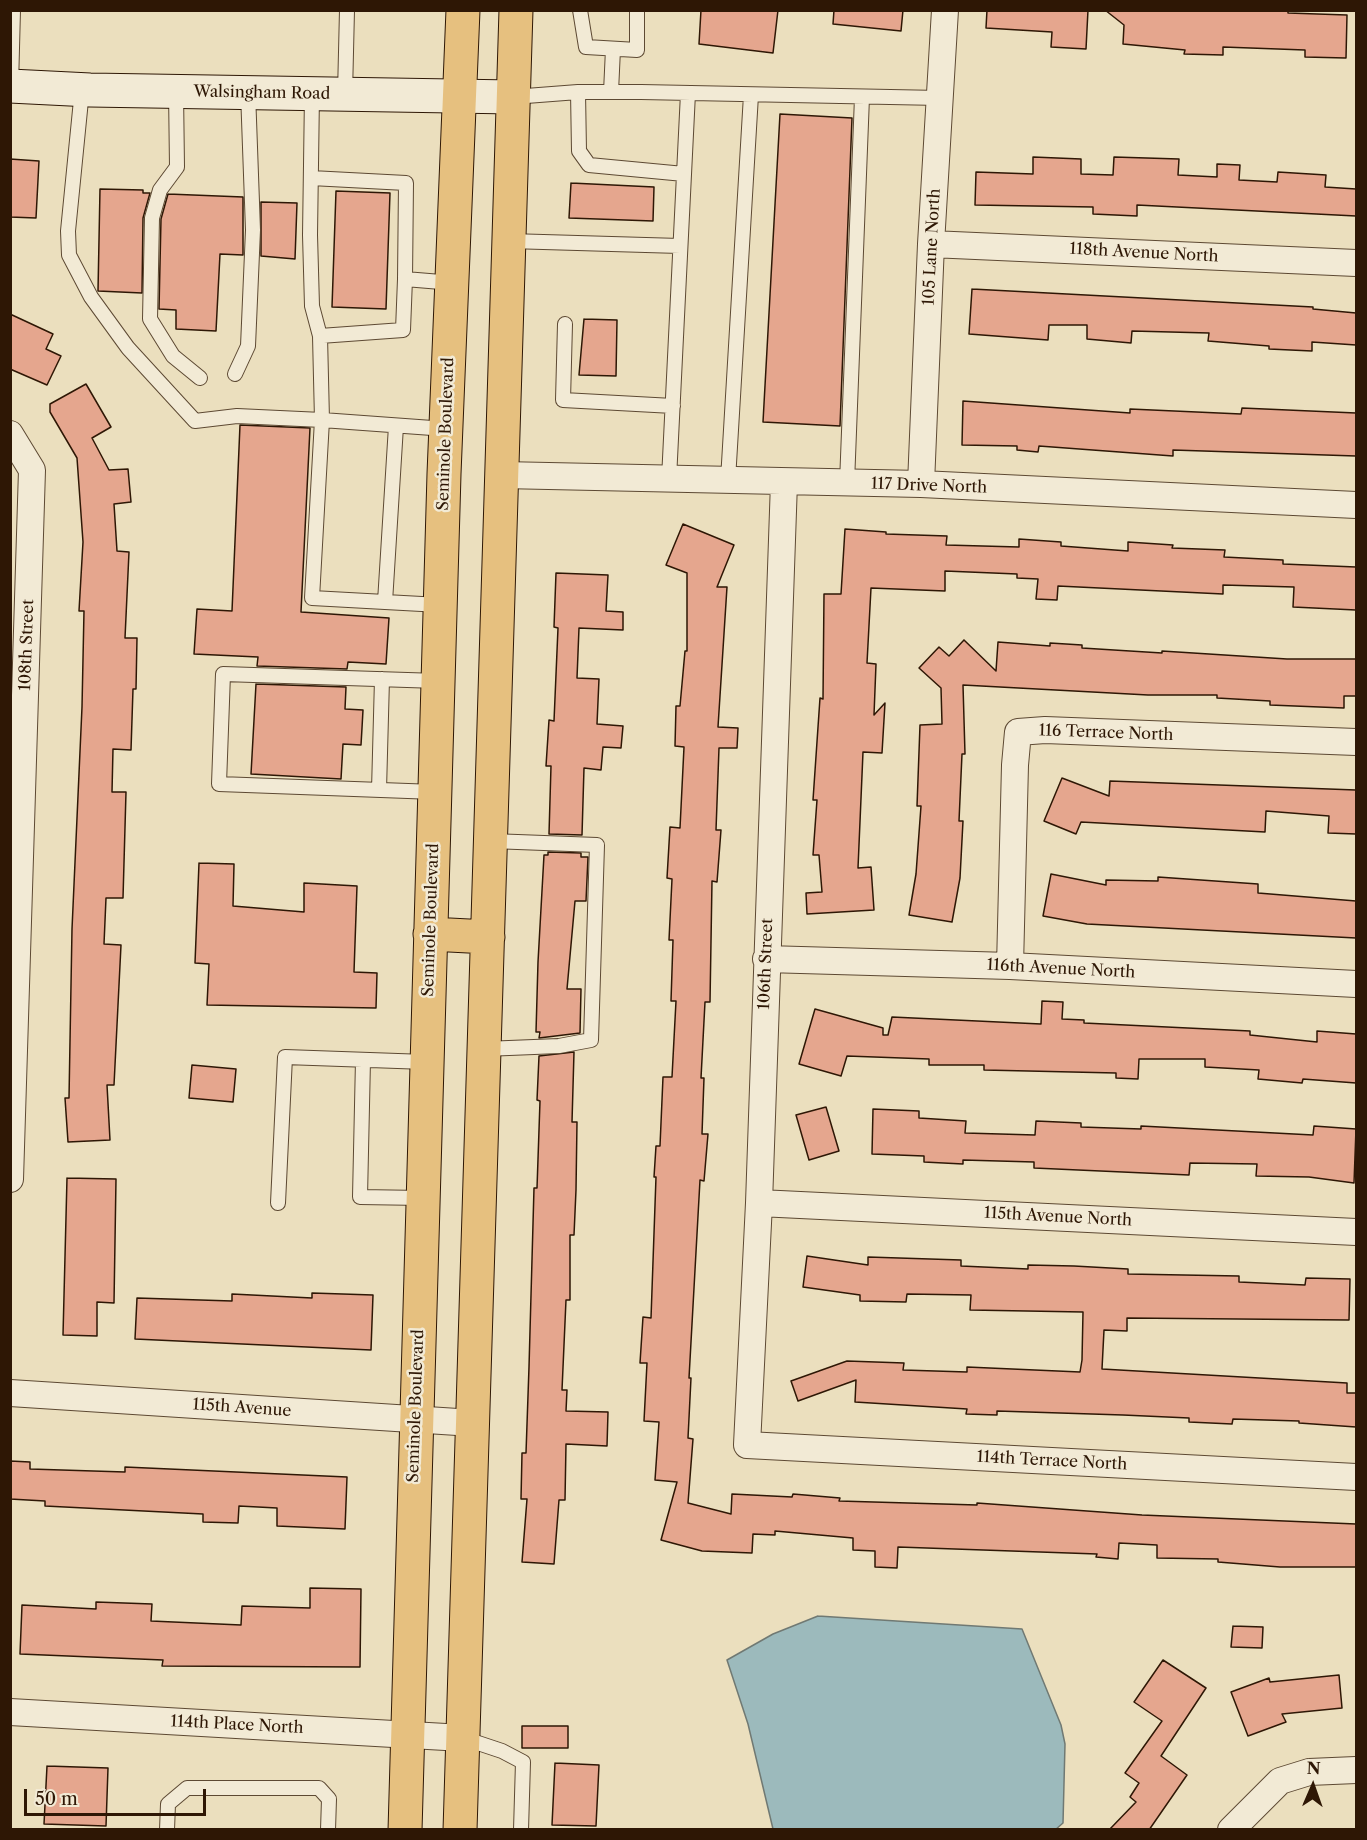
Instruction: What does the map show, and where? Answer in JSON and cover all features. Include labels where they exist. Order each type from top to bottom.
[{"type":"main road","name":"Seminole Boulevard","points":[[405,1830],[440,605],[463,10]]},
{"type":"main road","points":[[460,1830],[516,10]]},
{"type":"main road","points":[[430,934],[488,937]]},
{"type":"street","name":"105 Lane North","points":[[921,484],[931,244],[945,10]]},
{"type":"street","name":"Walsingham Road","points":[[10,86],[82,90],[513,96]]},
{"type":"street","name":"118th Avenue North","points":[[931,244],[1356,263]]},
{"type":"street","name":"108th Street","points":[[10,434],[32,470],[10,1179]]},
{"type":"street","name":"117 Drive North","points":[[502,475],[921,484],[1356,505]]},
{"type":"street","name":"106th Street","points":[[747,1445],[759,1203],[784,482]]},
{"type":"street","name":"116 Terrace North","points":[[1010,966],[1015,765],[1018,732],[1045,730],[1356,742]]},
{"type":"street","name":"116th Avenue North","points":[[766,959],[1010,966],[1356,984]]},
{"type":"street","name":"115th Avenue North","points":[[759,1203],[1356,1232]]},
{"type":"street","name":"115th Avenue","points":[[10,1393],[473,1423]]},
{"type":"street","name":"114th Terrace North","points":[[747,1445],[1356,1477]]},
{"type":"street","name":"114th Place North","points":[[10,1712],[463,1738]]},
{"type":"street","points":[[1231,1830],[1280,1781],[1308,1772],[1356,1770]]},
{"type":"lane","points":[[10,86],[14,10]]},
{"type":"lane","points":[[345,94],[347,10]]},
{"type":"lane","points":[[580,10],[586,47],[637,50],[637,10]]},
{"type":"lane","points":[[611,92],[613,49]]},
{"type":"lane","points":[[82,90],[68,231],[69,255],[91,297],[116,331],[195,421],[237,416],[446,429]]},
{"type":"lane","points":[[176,91],[177,167],[160,190],[152,218],[150,319],[173,356],[200,378]]},
{"type":"lane","points":[[578,92],[579,151],[589,165],[684,174]]},
{"type":"lane","points":[[513,96],[611,92],[940,99]]},
{"type":"lane","points":[[235,374],[248,346],[253,230],[248,93]]},
{"type":"lane","points":[[312,93],[312,306],[320,336],[321,420],[312,597],[440,605]]},
{"type":"lane","points":[[669,479],[688,93]]},
{"type":"lane","points":[[728,480],[751,95]]},
{"type":"lane","points":[[847,483],[862,97]]},
{"type":"lane","points":[[311,178],[406,183],[403,330],[320,336]]},
{"type":"lane","points":[[509,241],[680,246]]},
{"type":"lane","points":[[405,279],[453,283]]},
{"type":"lane","points":[[565,324],[563,400],[673,406]]},
{"type":"lane","points":[[385,602],[396,426]]},
{"type":"lane","points":[[435,792],[219,784],[223,674],[438,681]]},
{"type":"lane","points":[[379,790],[382,679]]},
{"type":"lane","points":[[484,1049],[559,1046],[591,1040],[597,845],[490,841]]},
{"type":"lane","points":[[278,1203],[285,1057],[426,1062]]},
{"type":"lane","points":[[363,1060],[360,1197],[422,1198]]},
{"type":"lane","points":[[463,1738],[502,1751],[523,1762],[521,1830]]},
{"type":"lane","points":[[167,1830],[168,1804],[187,1788],[319,1788],[329,1799],[328,1830]]},
{"type":"water","points":[[818,1616],[1022,1629],[1061,1725],[1065,1744],[1063,1823],[1055,1830],[773,1829],[748,1724],[727,1660],[773,1634]]},
{"type":"building","points":[[701,10],[778,10],[773,53],[699,44]]},
{"type":"building","points":[[834,10],[903,10],[901,31],[833,24]]},
{"type":"building","points":[[987,10],[1088,10],[1086,49],[1051,47],[1052,32],[986,28]]},
{"type":"building","points":[[1105,10],[1288,10],[1288,13],[1347,15],[1346,58],[1305,57],[1305,50],[1223,47],[1223,55],[1184,54],[1185,50],[1123,44],[1124,25]]},
{"type":"building","points":[[780,114],[852,118],[840,426],[763,422]]},
{"type":"building","points":[[1033,157],[1081,159],[1081,174],[1113,175],[1114,157],[1179,159],[1178,175],[1217,177],[1217,164],[1240,165],[1239,180],[1277,182],[1278,172],[1326,175],[1325,187],[1356,189],[1356,216],[1137,205],[1137,216],[1093,214],[1093,207],[975,205],[976,172],[1033,174]]},
{"type":"building","points":[[10,159],[39,161],[36,218],[10,217]]},
{"type":"building","points":[[571,183],[654,187],[653,221],[569,218]]},
{"type":"building","points":[[100,189],[143,190],[143,193],[150,193],[143,218],[142,293],[98,291]]},
{"type":"building","points":[[336,191],[390,193],[386,309],[332,307]]},
{"type":"building","points":[[168,194],[243,197],[243,255],[220,254],[216,331],[176,329],[176,310],[159,309],[161,219]]},
{"type":"building","points":[[261,202],[297,203],[295,259],[261,256]]},
{"type":"building","points":[[972,289],[1313,307],[1313,309],[1356,313],[1356,345],[1312,342],[1312,351],[1269,349],[1269,346],[1208,341],[1209,333],[1132,331],[1131,343],[1087,339],[1087,325],[1049,325],[1048,340],[969,334]]},
{"type":"building","points":[[10,314],[53,334],[46,349],[61,356],[47,385],[10,369]]},
{"type":"building","points":[[584,319],[617,320],[616,376],[579,375]]},
{"type":"building","points":[[86,384],[111,427],[92,438],[109,470],[128,469],[131,502],[114,504],[117,551],[129,552],[125,638],[137,638],[136,689],[133,689],[131,750],[113,749],[112,792],[126,792],[123,898],[106,898],[104,944],[121,945],[114,1085],[107,1085],[110,1140],[68,1142],[65,1098],[69,1098],[72,929],[82,707],[84,611],[79,611],[83,542],[77,458],[50,412],[50,404]]},
{"type":"building","points":[[963,401],[1130,413],[1130,409],[1241,414],[1242,408],[1356,413],[1356,456],[1173,450],[1173,456],[1039,446],[1038,452],[1017,450],[1017,446],[962,445]]},
{"type":"building","points":[[240,425],[310,428],[301,612],[389,618],[386,664],[348,662],[347,669],[257,666],[258,657],[194,654],[197,609],[232,611]]},
{"type":"building","points":[[683,524],[734,545],[717,587],[727,587],[718,727],[738,728],[737,748],[719,748],[716,830],[721,830],[717,882],[712,881],[710,1002],[705,1002],[701,1078],[704,1078],[702,1134],[708,1134],[704,1181],[700,1180],[689,1378],[691,1378],[688,1438],[693,1439],[688,1503],[731,1514],[732,1494],[792,1497],[793,1494],[840,1498],[839,1501],[977,1505],[977,1503],[1142,1515],[1356,1524],[1356,1567],[1280,1567],[1218,1562],[1218,1559],[1157,1558],[1157,1545],[1119,1543],[1118,1559],[1096,1557],[1097,1554],[898,1547],[897,1568],[875,1567],[875,1551],[853,1550],[853,1538],[775,1531],[775,1535],[753,1534],[752,1553],[702,1551],[661,1540],[677,1482],[655,1480],[659,1422],[644,1421],[647,1363],[640,1363],[643,1317],[651,1318],[656,1146],[660,1146],[663,1077],[672,1077],[676,1001],[671,1001],[673,940],[669,940],[672,879],[667,878],[670,827],[680,828],[684,747],[675,746],[676,706],[680,706],[685,651],[687,651],[687,573],[666,565]]},
{"type":"building","points":[[845,529],[886,532],[886,534],[947,536],[946,545],[1019,547],[1019,539],[1061,542],[1061,546],[1128,551],[1128,542],[1173,545],[1172,548],[1225,550],[1224,557],[1283,560],[1283,564],[1356,567],[1356,610],[1293,607],[1294,587],[1223,585],[1223,594],[1058,586],[1057,600],[1036,599],[1038,579],[1017,578],[1017,574],[945,571],[945,591],[871,588],[867,663],[876,664],[874,715],[885,703],[882,753],[863,752],[858,868],[871,867],[874,910],[807,914],[806,893],[822,892],[819,855],[813,855],[817,800],[813,800],[820,698],[823,699],[824,594],[841,594]]},
{"type":"building","points":[[556,573],[608,575],[606,611],[623,612],[623,630],[579,628],[577,678],[599,679],[597,724],[623,726],[621,748],[603,747],[601,770],[584,768],[582,835],[549,834],[551,766],[546,766],[549,720],[554,721],[558,628],[554,627]]},
{"type":"building","points":[[964,640],[996,671],[998,642],[1050,646],[1050,643],[1082,645],[1082,648],[1287,659],[1356,659],[1356,696],[1344,696],[1344,708],[1270,705],[1270,701],[1217,698],[1217,695],[1148,695],[963,685],[965,754],[962,754],[959,821],[963,821],[960,878],[952,922],[909,915],[916,874],[921,806],[917,806],[920,725],[942,724],[941,688],[919,668],[939,647],[949,656]]},
{"type":"building","points":[[256,684],[346,687],[345,709],[363,710],[361,745],[343,744],[341,779],[251,774]]},
{"type":"building","points":[[1062,778],[1109,796],[1110,781],[1356,790],[1356,834],[1328,833],[1329,816],[1266,811],[1265,832],[1081,822],[1076,834],[1044,821]]},
{"type":"building","points":[[548,852],[581,853],[581,857],[588,857],[586,901],[575,901],[567,989],[581,989],[580,1033],[539,1038],[540,1032],[536,1032],[538,962],[544,855],[548,855]]},
{"type":"building","points":[[199,863],[234,864],[233,906],[304,912],[304,883],[357,886],[354,972],[377,973],[376,1008],[207,1005],[209,964],[195,963]]},
{"type":"building","points":[[1051,874],[1106,885],[1106,880],[1158,881],[1158,877],[1258,884],[1258,893],[1356,901],[1356,938],[1087,924],[1043,916]]},
{"type":"building","points":[[1042,1001],[1063,1002],[1062,1019],[1084,1020],[1084,1023],[1250,1031],[1250,1035],[1317,1042],[1317,1031],[1356,1034],[1356,1083],[1303,1079],[1302,1083],[1258,1079],[1259,1070],[1205,1067],[1205,1059],[1139,1059],[1138,1079],[1116,1078],[1116,1073],[984,1070],[984,1065],[929,1065],[929,1059],[847,1056],[841,1076],[799,1064],[815,1009],[883,1028],[883,1035],[888,1035],[892,1017],[1041,1024]]},
{"type":"building","points":[[574,1052],[572,1122],[577,1122],[576,1190],[574,1235],[570,1235],[570,1300],[566,1300],[562,1390],[567,1390],[566,1411],[608,1412],[607,1446],[566,1444],[565,1500],[559,1500],[554,1564],[522,1562],[527,1499],[521,1499],[522,1453],[526,1453],[534,1188],[537,1188],[540,1101],[537,1100],[539,1056]]},
{"type":"building","points":[[192,1065],[236,1069],[233,1102],[189,1098]]},
{"type":"building","points":[[826,1107],[839,1151],[809,1160],[796,1115]]},
{"type":"building","points":[[873,1109],[919,1111],[919,1118],[966,1121],[965,1133],[1035,1135],[1036,1121],[1081,1123],[1081,1127],[1141,1129],[1141,1126],[1313,1135],[1314,1126],[1356,1129],[1354,1183],[1309,1177],[1256,1176],[1257,1164],[1190,1163],[1189,1175],[1034,1168],[1034,1162],[963,1160],[963,1164],[924,1162],[924,1156],[872,1154]]},
{"type":"building","points":[[67,1178],[116,1179],[114,1303],[97,1302],[97,1336],[63,1335]]},
{"type":"building","points":[[807,1256],[868,1265],[868,1257],[961,1260],[961,1266],[1028,1269],[1028,1265],[1128,1269],[1128,1274],[1239,1276],[1239,1282],[1305,1285],[1306,1278],[1350,1279],[1349,1320],[1127,1318],[1127,1331],[1104,1330],[1102,1369],[1347,1383],[1347,1393],[1356,1393],[1356,1427],[1299,1423],[1299,1421],[1233,1419],[1232,1424],[1189,1422],[1189,1418],[1123,1415],[997,1411],[997,1415],[966,1414],[967,1409],[855,1402],[856,1380],[798,1401],[791,1381],[847,1361],[904,1363],[903,1370],[967,1372],[967,1367],[1080,1372],[1082,1360],[1083,1312],[970,1310],[971,1295],[907,1294],[906,1302],[860,1301],[860,1295],[803,1287]]},
{"type":"building","points":[[312,1293],[373,1295],[371,1350],[135,1339],[137,1298],[232,1301],[232,1294],[312,1298]]},
{"type":"building","points":[[10,1461],[30,1462],[30,1469],[125,1472],[125,1467],[347,1477],[345,1529],[277,1526],[277,1508],[239,1506],[238,1523],[203,1522],[203,1514],[45,1506],[45,1501],[10,1499]]},
{"type":"building","points":[[310,1588],[361,1589],[360,1667],[162,1666],[163,1660],[20,1654],[22,1605],[96,1609],[96,1602],[152,1604],[151,1621],[241,1625],[242,1606],[310,1608]]},
{"type":"building","points":[[1233,1626],[1263,1627],[1262,1648],[1231,1647]]},
{"type":"building","points":[[1163,1660],[1206,1688],[1161,1756],[1187,1775],[1149,1830],[1109,1830],[1136,1802],[1130,1797],[1139,1783],[1125,1773],[1162,1721],[1134,1702]]},
{"type":"building","points":[[1339,1675],[1342,1708],[1282,1714],[1286,1722],[1248,1736],[1231,1692],[1269,1678],[1270,1682]]},
{"type":"building","points":[[522,1726],[568,1726],[568,1748],[522,1748]]},
{"type":"building","points":[[555,1763],[599,1765],[596,1826],[552,1825]]},
{"type":"building","points":[[47,1766],[108,1768],[106,1826],[44,1824]]}]
